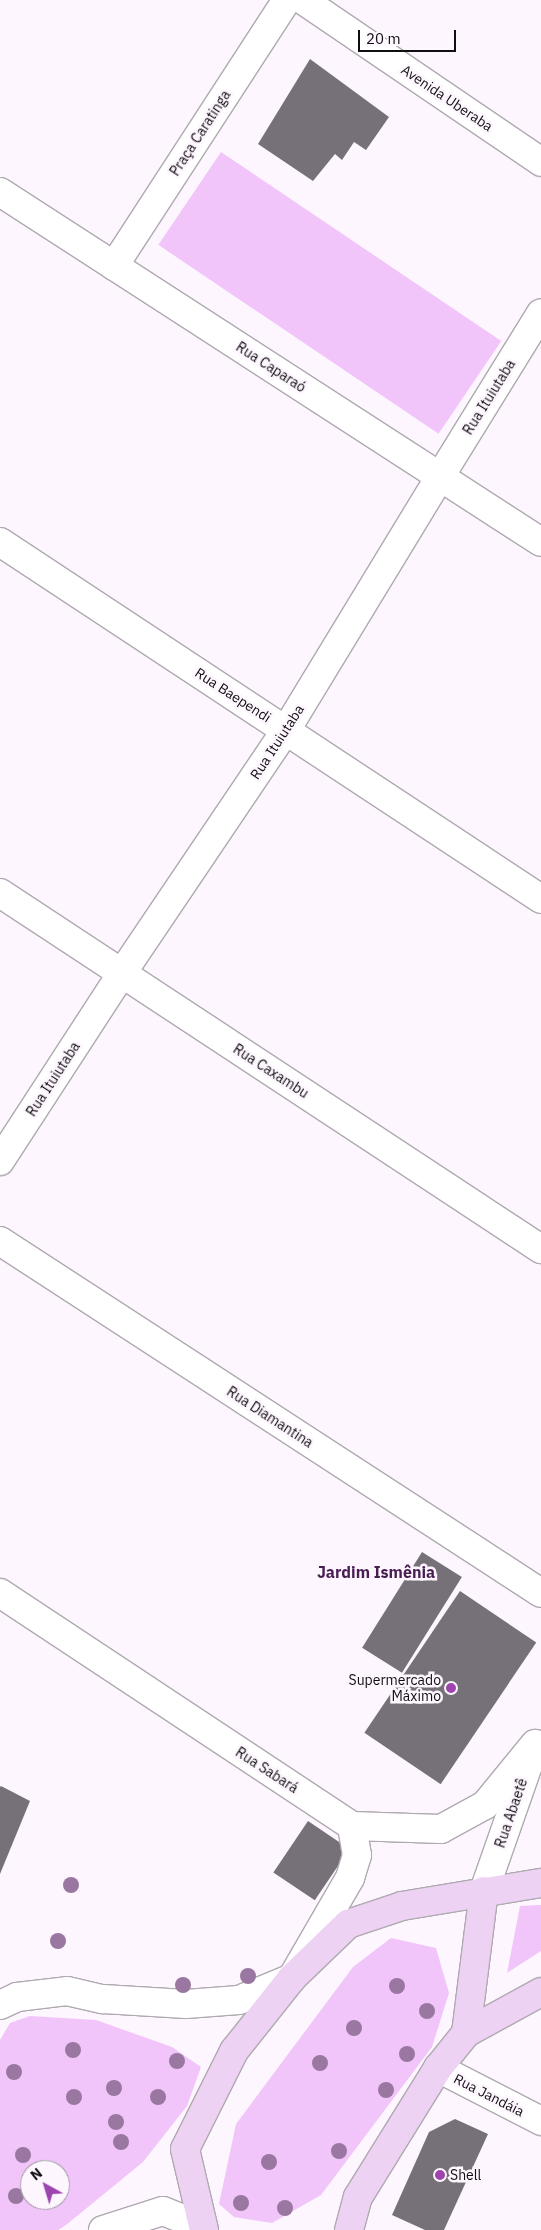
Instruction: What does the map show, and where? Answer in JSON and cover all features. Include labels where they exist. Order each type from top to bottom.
[{"type":"main road","points":[[205,2229],[185,2149],[234,2052],[292,1978],[348,1924],[402,1906],[541,1883]]},
{"type":"main road","points":[[466,2033],[484,1891]]},
{"type":"main road","points":[[332,2230],[358,2197],[438,2068],[466,2033],[541,1992]]},
{"type":"main road","points":[[349,2230],[358,2197]]},
{"type":"street","name":"Praça Caratinga","points":[[114,266],[287,0]]},
{"type":"street","name":"Avenida Uberaba","points":[[303,0],[541,162]]},
{"type":"street","name":"Rua Caparaó","points":[[0,192],[441,475],[541,542]]},
{"type":"street","name":"Rua Ituiutaba","points":[[0,1161],[122,972],[286,730],[541,313]]},
{"type":"street","name":"Rua Baependi","points":[[0,542],[541,899]]},
{"type":"street","name":"Rua Caxambu","points":[[0,893],[541,1249]]},
{"type":"street","name":"Rua Diamantina","points":[[0,1240],[541,1592]]},
{"type":"street","name":"Rua Sabará","points":[[0,1593],[352,1826]]},
{"type":"street","points":[[5,1996],[67,1991],[103,1999],[195,2004],[239,2000],[292,1978],[350,1878],[357,1855],[352,1826],[441,1829],[485,1805],[538,1740]]},
{"type":"street","name":"Rua Abaetê","points":[[484,1891],[538,1740]]},
{"type":"street","name":"Rua Jandáia","points":[[438,2068],[541,2121]]},
{"type":"street","points":[[103,2230],[162,2211],[205,2229]]},
{"type":"shaded area","points":[[221,152],[501,341],[439,434],[158,245]]},
{"type":"shaded area","points":[[541,1905],[541,1951],[507,1973],[520,1906]]},
{"type":"shaded area","points":[[391,1938],[436,1948],[449,1993],[432,2047],[321,2195],[272,2223],[234,2217],[219,2204],[236,2124],[353,1967]]},
{"type":"shaded area","points":[[30,2016],[96,2020],[172,2047],[201,2067],[187,2106],[143,2162],[66,2225],[58,2230],[0,2230],[0,2040],[10,2023]]},
{"type":"building","points":[[310,59],[389,117],[366,150],[354,142],[342,160],[335,154],[313,181],[258,144]]},
{"type":"building","points":[[422,1552],[462,1577],[402,1673],[362,1648]]},
{"type":"building","name":"Supermercado Máximo","points":[[460,1591],[536,1642],[441,1784],[364,1733]]},
{"type":"building","points":[[0,1787],[30,1801],[0,1874]]},
{"type":"building","points":[[308,1821],[349,1849],[315,1900],[273,1872]]},
{"type":"building","name":"Shell","points":[[455,2119],[488,2134],[444,2230],[425,2230],[392,2215],[429,2132]]},
{"type":"place","name":"Supermercado Máximo","points":[[451,1688]]},
{"type":"place","name":"Shell","points":[[440,2175]]},
{"type":"district","name":"Jardim Ismênia","points":[[376,1572]]}]
